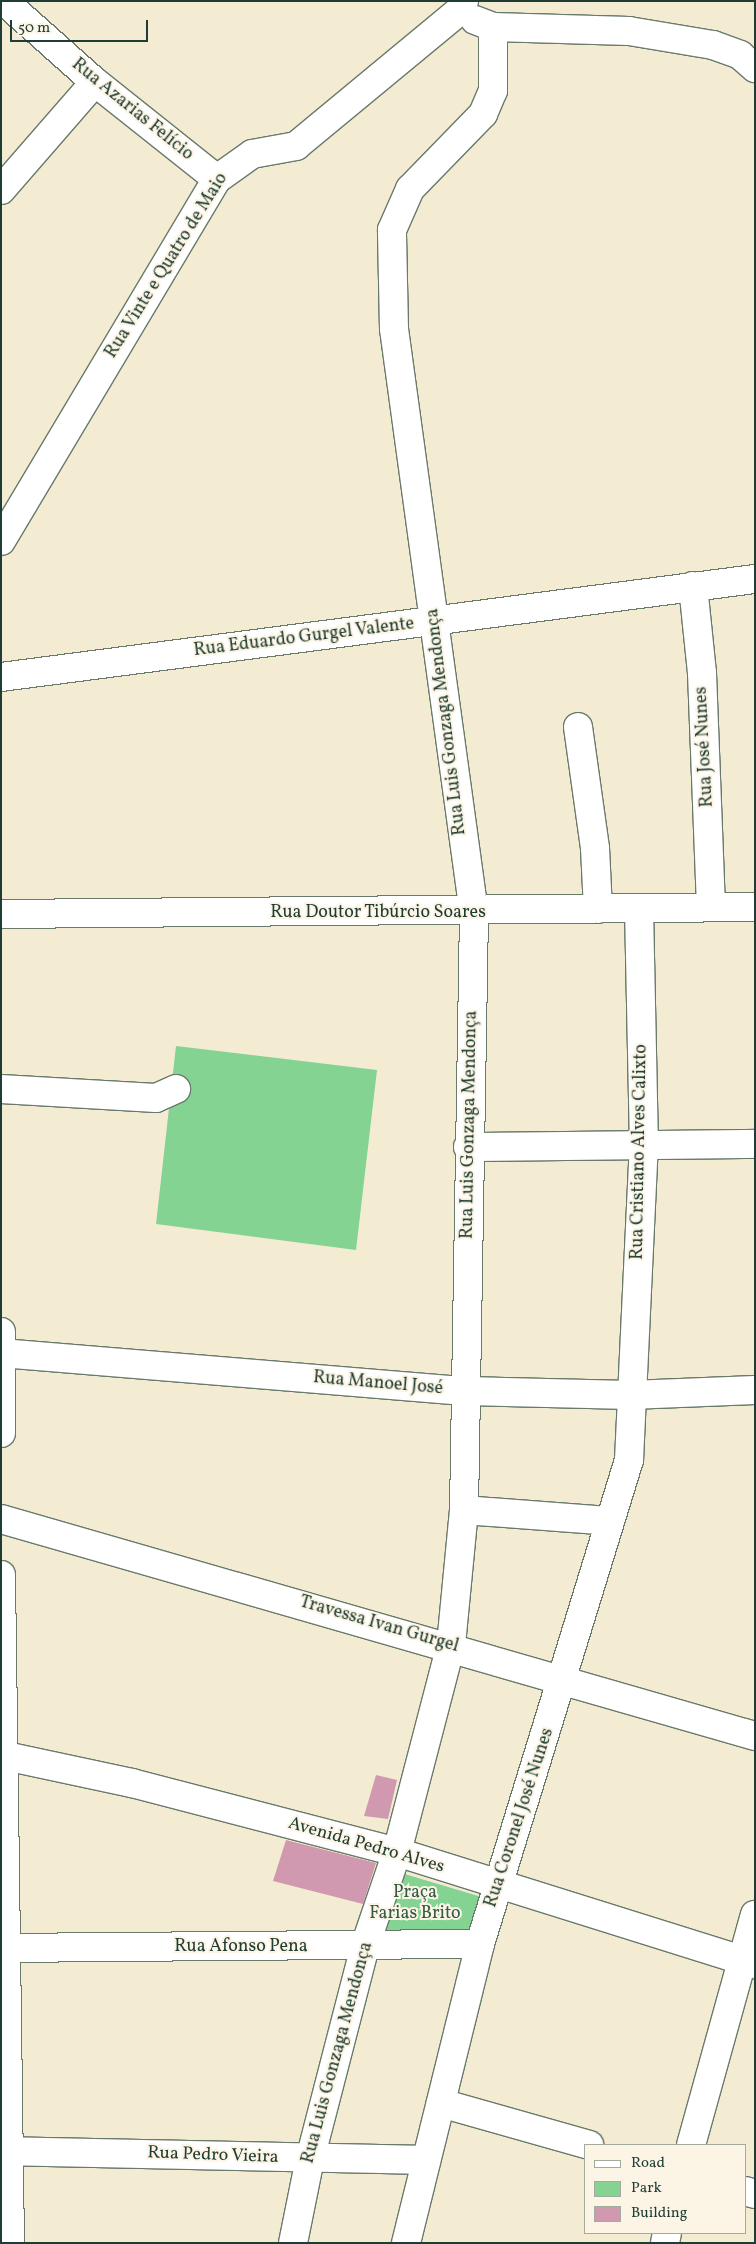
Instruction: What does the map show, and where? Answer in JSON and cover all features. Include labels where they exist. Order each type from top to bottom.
[{"type":"street","name":"Rua Azarias Felício","points":[[4,1],[95,82],[217,178]]},
{"type":"street","points":[[462,6],[492,27],[629,31],[713,45],[740,54],[755,68]]},
{"type":"street","name":"Rua Vinte e Quatro de Maio","points":[[1,541],[217,178],[252,154],[296,146],[462,6]]},
{"type":"street","name":"Rua Luis Gonzaga Mendonça","points":[[294,2243],[310,2159],[365,1946],[396,1852],[451,1645],[464,1510],[467,1391],[468,1157],[474,913],[394,329],[392,230],[410,189],[483,114],[493,91],[492,27]]},
{"type":"street","points":[[1,190],[95,82]]},
{"type":"street","name":"Rua Eduardo Gurgel Valente","points":[[1,677],[755,579]]},
{"type":"street","name":"Rua José Nunes","points":[[694,586],[702,672],[712,907]]},
{"type":"street","points":[[578,727],[595,848],[598,909]]},
{"type":"street","name":"Rua Doutor Tibúrcio Soares","points":[[1,914],[474,913],[755,907]]},
{"type":"street","name":"Rua Cristiano Alves Calixto","points":[[630,1395],[638,1326],[643,1156],[639,908]]},
{"type":"street","points":[[1,1090],[156,1098],[176,1089]]},
{"type":"street","points":[[643,1156],[755,1144]]},
{"type":"street","points":[[468,1157],[643,1156],[755,1164]]},
{"type":"street","points":[[1,1332],[1,1433]]},
{"type":"street","name":"Rua Manoel José","points":[[2,1353],[467,1391],[630,1395],[755,1390]]},
{"type":"street","name":"Rua Coronel José Nunes","points":[[406,2243],[480,1944],[563,1681],[609,1520],[622,1493],[629,1460],[630,1395]]},
{"type":"street","points":[[464,1510],[609,1520]]},
{"type":"street","name":"Travessa Ivan Gurgel","points":[[1,1519],[451,1645],[563,1681],[755,1736]]},
{"type":"street","points":[[1,1575],[5,2151],[10,2243]]},
{"type":"street","name":"Avenida Pedro Alves","points":[[2,1756],[132,1783],[396,1852],[748,1962]]},
{"type":"street","points":[[691,2144],[748,1962],[755,1915]]},
{"type":"street","name":"Rua Afonso Pena","points":[[3,1948],[480,1944]]},
{"type":"street","points":[[441,2103],[585,2144]]},
{"type":"street","name":"Rua Pedro Vieira","points":[[5,2151],[426,2160]]},
{"type":"green space","points":[[176,1046],[377,1070],[356,1250],[156,1224]]},
{"type":"green space","name":"Praça Farias Brito","points":[[398,1872],[485,1898],[474,1930],[380,1932]]},
{"type":"building","points":[[376,1775],[397,1780],[388,1819],[364,1816]]},
{"type":"building","points":[[286,1840],[376,1863],[363,1904],[273,1881]]}]
